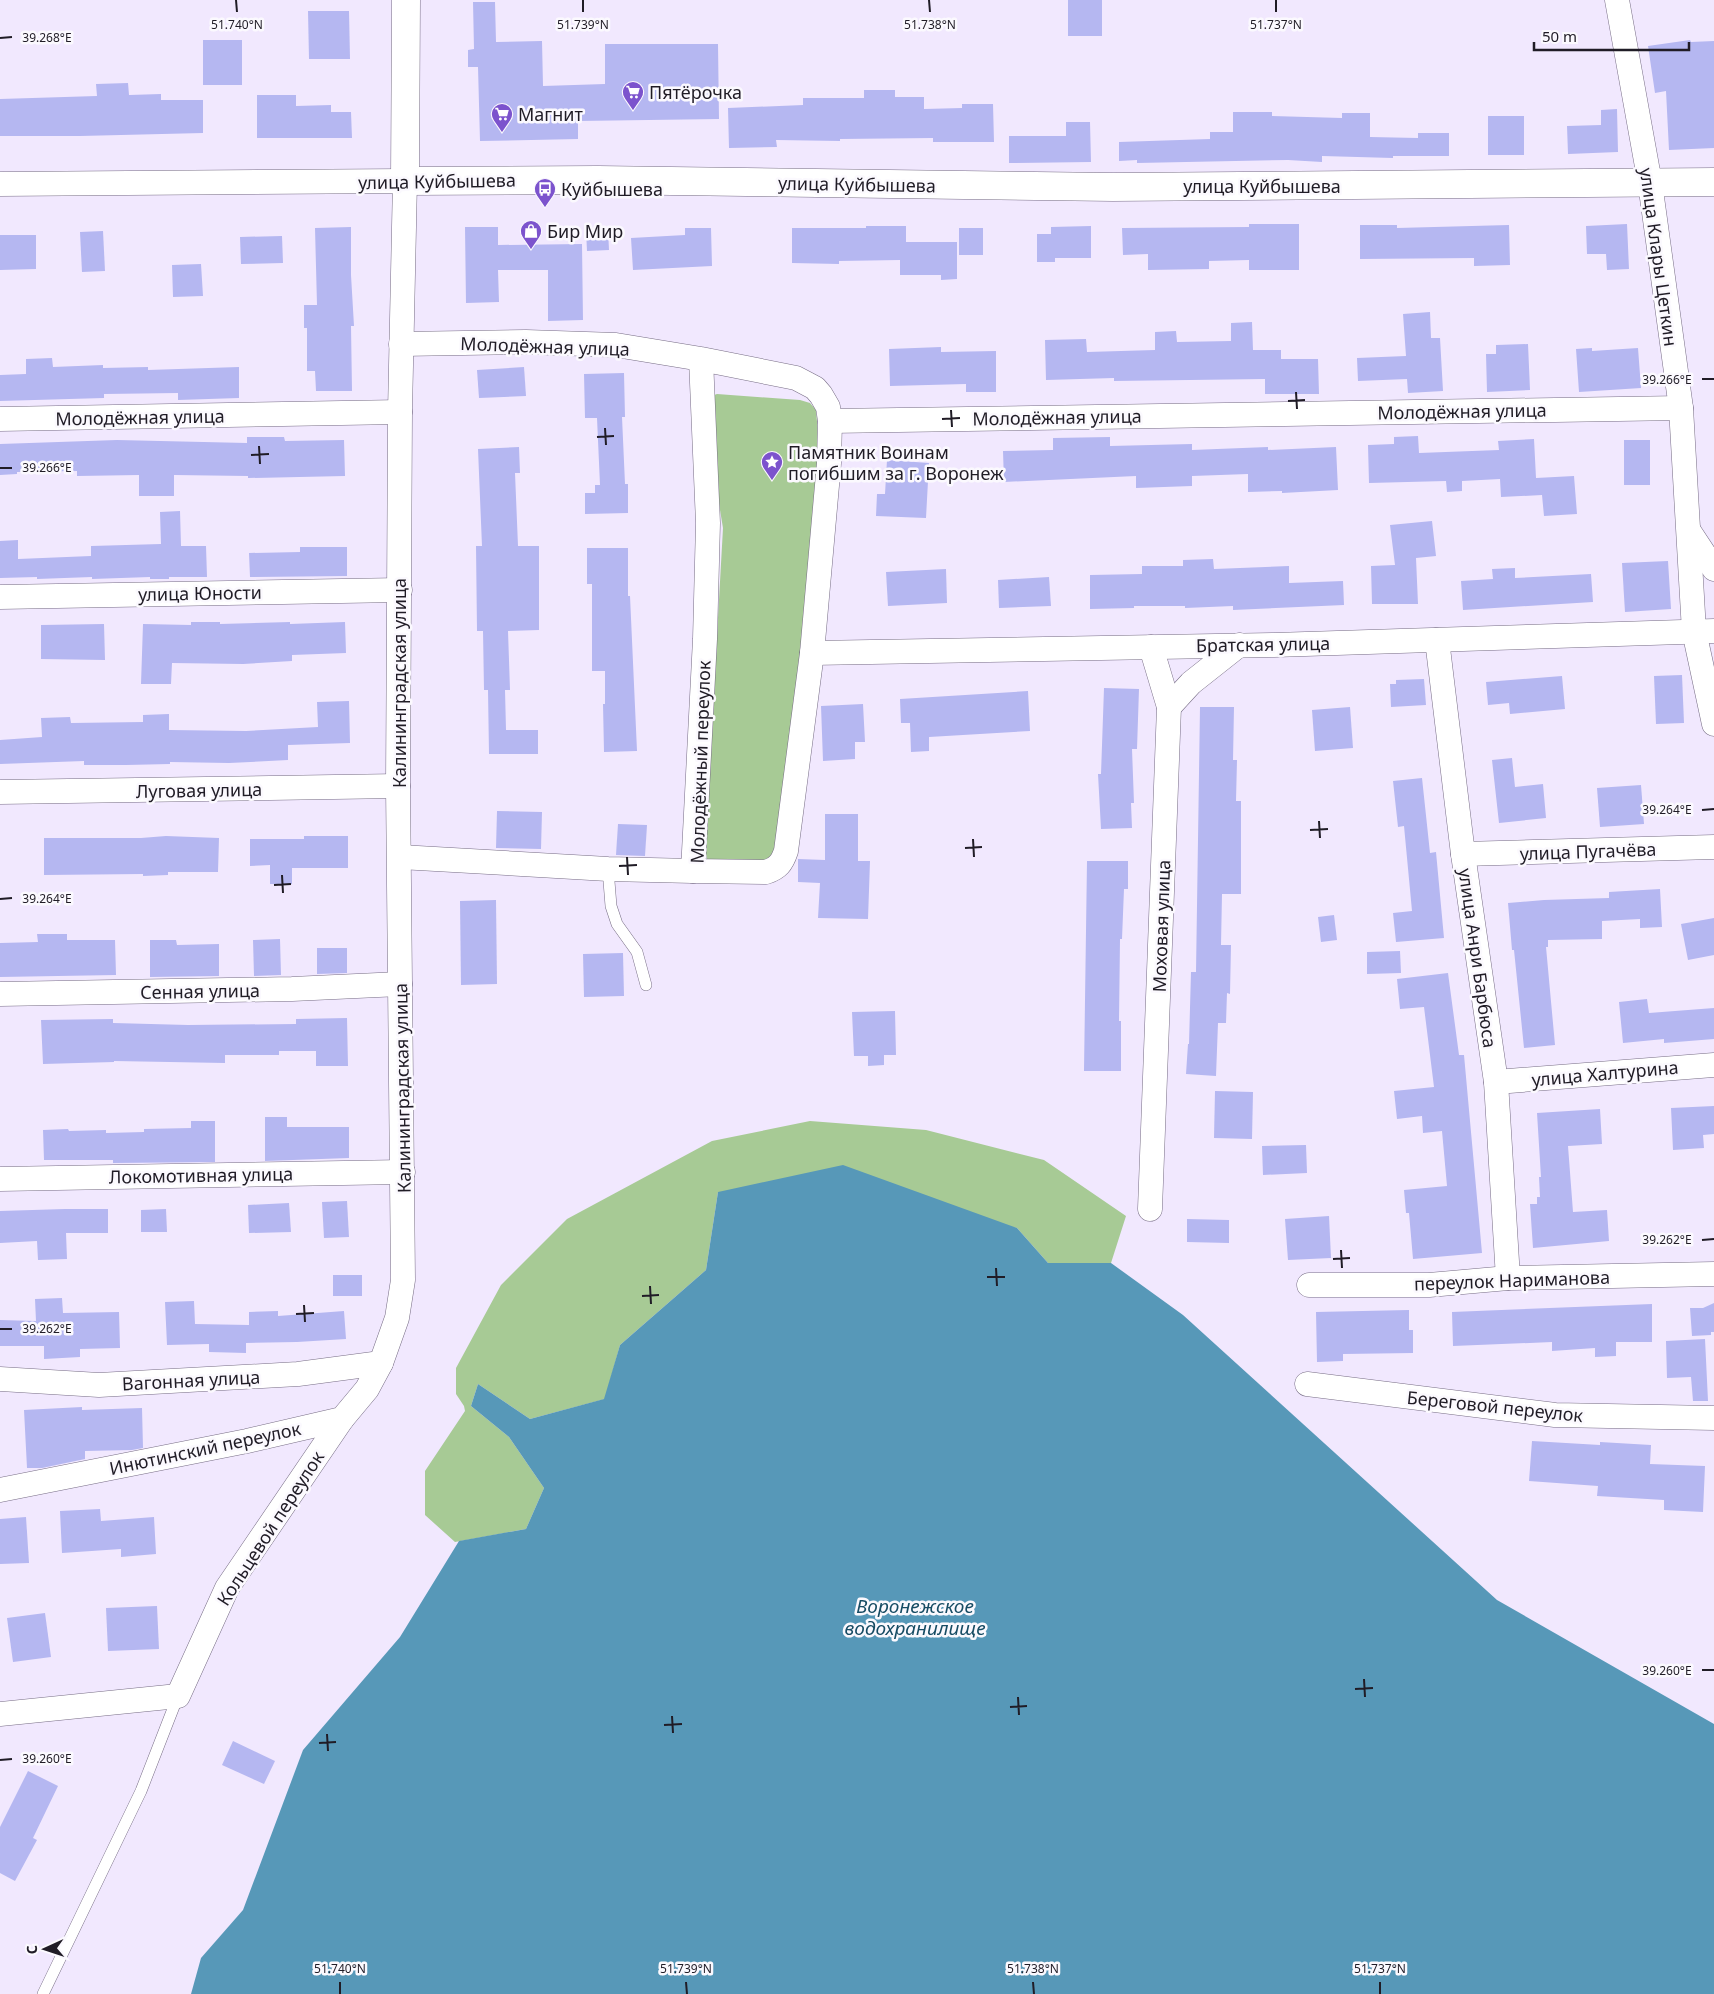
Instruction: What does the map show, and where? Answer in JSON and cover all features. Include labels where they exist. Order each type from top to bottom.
[{"type":"main road","name":"Калининградская улица","points":[[405,181],[406,0]]},
{"type":"main road","name":"улица Куйбышева","points":[[405,181],[598,180],[1113,188],[1714,182]]},
{"type":"street","name":"улица Клары Цеткин","points":[[1617,0],[1650,183],[1681,408],[1688,530],[1704,631],[1714,724]]},
{"type":"street","name":"улица Куйбышева","points":[[0,184],[405,181]]},
{"type":"street","name":"Калининградская улица","points":[[381,1363],[397,1318],[403,1280],[398,786],[400,412],[405,181]]},
{"type":"street","name":"Молодёжная улица","points":[[401,344],[526,342],[616,345],[701,359],[796,378],[815,388],[821,395],[828,407],[830,421],[1681,408]]},
{"type":"street","name":"Молодёжный переулок","points":[[701,359],[708,523],[705,639],[693,871],[766,872],[775,869],[783,862],[812,653],[829,463],[830,421]]},
{"type":"street","name":"Молодёжная улица","points":[[0,419],[400,412]]},
{"type":"street","points":[[1688,530],[1714,569]]},
{"type":"street","name":"улица Юности","points":[[0,596],[400,590]]},
{"type":"street","name":"Братская улица","points":[[812,653],[1239,645],[1704,631]]},
{"type":"street","name":"улица Анри Барбюса","points":[[1437,640],[1463,854],[1496,1082],[1508,1278]]},
{"type":"street","points":[[1169,707],[1191,683],[1239,645]]},
{"type":"street","name":"Моховая улица","points":[[1150,1209],[1169,707],[1151,647]]},
{"type":"street","name":"Луговая улица","points":[[0,792],[398,786]]},
{"type":"street","name":"улица Пугачёва","points":[[1463,854],[1714,847]]},
{"type":"street","points":[[400,858],[608,869],[693,871]]},
{"type":"street","name":"Сенная улица","points":[[0,994],[292,989],[400,984]]},
{"type":"street","name":"улица Халтурина","points":[[1496,1082],[1714,1064]]},
{"type":"street","name":"Локомотивная улица","points":[[0,1179],[403,1172]]},
{"type":"street","name":"переулок Нариманова","points":[[1309,1285],[1429,1285],[1508,1278],[1714,1274]]},
{"type":"street","points":[[342,1419],[367,1389],[381,1363]]},
{"type":"street","name":"Вагонная улица","points":[[0,1379],[98,1385],[298,1374],[381,1363]]},
{"type":"street","name":"Береговой переулок","points":[[1307,1384],[1555,1415],[1714,1418]]},
{"type":"street","name":"Инютинский переулок","points":[[0,1490],[247,1442],[342,1419]]},
{"type":"street","name":"Кольцевой переулок","points":[[178,1696],[227,1588],[342,1419]]},
{"type":"street","points":[[0,1714],[178,1696]]},
{"type":"lane","points":[[608,869],[611,906],[618,924],[637,952],[646,985]]},
{"type":"lane","points":[[43,1994],[141,1791],[178,1696]]},
{"type":"green space","points":[[717,394],[800,400],[810,403],[816,410],[821,468],[788,803],[773,859],[713,864],[707,859],[705,851],[723,528],[715,480],[711,396]]},
{"type":"green space","points":[[810,1121],[926,1130],[1044,1160],[1126,1216],[1111,1263],[1048,1263],[1017,1228],[718,1192],[706,1270],[620,1345],[605,1399],[530,1419],[478,1384],[471,1406],[509,1437],[544,1488],[526,1529],[455,1542],[425,1515],[425,1471],[465,1411],[456,1394],[456,1368],[501,1285],[567,1219],[712,1141]]},
{"type":"water","name":"Воронежское водохранилище","points":[[843,1165],[1017,1228],[1048,1263],[1111,1263],[1183,1315],[1497,1600],[1714,1724],[1714,1994],[191,1994],[201,1958],[243,1910],[303,1750],[400,1637],[459,1541],[526,1529],[544,1488],[509,1437],[471,1406],[478,1384],[530,1419],[604,1399],[620,1345],[706,1270],[718,1192]]},
{"type":"building","points":[[1068,0],[1102,0],[1102,36],[1068,36]]},
{"type":"building","points":[[473,2],[495,2],[496,42],[542,41],[543,86],[605,84],[605,44],[718,44],[719,119],[578,121],[578,139],[480,141],[478,67],[468,67],[468,50],[474,49]]},
{"type":"building","points":[[308,11],[349,11],[350,59],[309,59]]},
{"type":"building","points":[[203,40],[242,40],[242,85],[203,85]]},
{"type":"building","points":[[1690,40],[1691,42],[1714,41],[1714,148],[1669,150],[1666,91],[1655,93],[1648,46]]},
{"type":"building","points":[[128,83],[129,95],[161,94],[161,100],[203,100],[203,133],[0,136],[0,99],[97,96],[96,84]]},
{"type":"building","points":[[864,90],[895,90],[895,97],[924,97],[924,109],[962,108],[962,104],[993,104],[994,142],[933,142],[933,138],[840,139],[840,141],[776,140],[777,147],[729,148],[728,108],[803,105],[803,98],[864,98]]},
{"type":"building","points":[[257,95],[296,95],[296,106],[331,105],[331,112],[351,112],[352,138],[257,138]]},
{"type":"building","points":[[1617,109],[1618,152],[1568,154],[1567,126],[1601,125],[1601,110]]},
{"type":"building","points":[[1233,112],[1272,112],[1272,116],[1342,118],[1342,113],[1370,113],[1370,137],[1418,138],[1418,133],[1449,133],[1449,156],[1393,156],[1393,158],[1322,156],[1322,162],[1288,160],[1137,163],[1137,160],[1119,161],[1119,142],[1210,139],[1210,132],[1233,132]]},
{"type":"building","points":[[1488,116],[1524,116],[1524,155],[1488,155]]},
{"type":"building","points":[[1066,122],[1090,122],[1091,162],[1009,163],[1009,136],[1066,136]]},
{"type":"building","points":[[1249,224],[1299,224],[1299,270],[1249,270],[1249,260],[1209,261],[1209,269],[1148,270],[1148,254],[1123,255],[1122,228],[1249,227]]},
{"type":"building","points":[[1627,224],[1629,269],[1607,270],[1606,254],[1587,254],[1586,226]]},
{"type":"building","points":[[1360,225],[1397,225],[1397,228],[1509,225],[1510,265],[1474,266],[1474,258],[1360,259]]},
{"type":"building","points":[[866,226],[906,226],[906,242],[957,242],[957,279],[941,280],[941,275],[900,275],[900,260],[839,261],[839,264],[792,263],[792,228],[866,228]]},
{"type":"building","points":[[1091,226],[1091,258],[1055,258],[1055,262],[1037,262],[1037,234],[1051,234],[1051,227]]},
{"type":"building","points":[[351,227],[354,326],[351,326],[352,391],[316,391],[315,371],[307,371],[307,328],[304,328],[304,305],[317,305],[315,228]]},
{"type":"building","points":[[465,227],[498,227],[498,245],[582,244],[583,320],[548,321],[548,270],[498,270],[499,302],[466,303]]},
{"type":"building","points":[[685,228],[711,228],[712,266],[633,270],[631,238],[685,235]]},
{"type":"building","points":[[959,228],[983,228],[983,255],[959,255]]},
{"type":"building","points":[[586,230],[608,230],[609,250],[587,251]]},
{"type":"building","points":[[103,231],[105,271],[82,272],[80,232]]},
{"type":"building","points":[[0,235],[36,235],[36,269],[0,270]]},
{"type":"building","points":[[282,236],[283,263],[241,264],[240,237]]},
{"type":"building","points":[[201,264],[203,296],[173,297],[172,265]]},
{"type":"building","points":[[1430,312],[1431,338],[1440,338],[1443,391],[1408,393],[1407,379],[1358,381],[1357,358],[1406,356],[1403,314]]},
{"type":"building","points":[[1252,322],[1253,350],[1281,350],[1281,359],[1318,359],[1319,394],[1265,394],[1265,379],[1114,381],[1114,378],[1046,380],[1045,340],[1086,339],[1087,352],[1155,350],[1155,332],[1176,331],[1177,342],[1231,341],[1231,323]]},
{"type":"building","points":[[1528,344],[1530,390],[1487,392],[1486,354],[1496,354],[1496,345]]},
{"type":"building","points":[[941,347],[941,352],[996,351],[996,392],[966,392],[966,384],[890,386],[889,349]]},
{"type":"building","points":[[1592,348],[1592,351],[1638,348],[1641,388],[1579,392],[1576,349]]},
{"type":"building","points":[[52,358],[53,367],[103,365],[103,368],[148,367],[148,370],[239,367],[239,398],[178,400],[178,393],[104,394],[104,398],[0,401],[0,375],[26,374],[26,359]]},
{"type":"building","points":[[524,367],[526,396],[479,398],[477,370]]},
{"type":"building","points":[[624,373],[625,417],[622,417],[625,484],[628,484],[628,513],[585,514],[585,493],[595,493],[595,485],[600,485],[597,418],[585,418],[584,374]]},
{"type":"building","points":[[1418,436],[1419,453],[1499,450],[1498,441],[1534,439],[1536,478],[1574,476],[1577,514],[1544,516],[1542,495],[1501,497],[1500,479],[1462,481],[1462,491],[1447,492],[1446,481],[1369,483],[1368,445],[1394,444],[1394,437]]},
{"type":"building","points":[[247,437],[284,437],[285,441],[344,440],[345,476],[248,478],[248,476],[174,475],[174,496],[139,496],[139,475],[77,476],[77,471],[17,472],[17,474],[0,475],[0,444],[117,440],[247,443]]},
{"type":"building","points":[[1110,437],[1110,446],[1192,444],[1192,450],[1268,447],[1268,450],[1336,447],[1338,490],[1282,493],[1282,491],[1248,492],[1248,474],[1192,476],[1192,486],[1136,488],[1136,476],[1004,482],[1003,451],[1053,450],[1053,438]]},
{"type":"building","points":[[1624,440],[1650,440],[1650,485],[1624,485]]},
{"type":"building","points":[[519,447],[520,473],[515,473],[518,546],[539,546],[539,630],[508,631],[510,690],[505,690],[506,730],[538,730],[538,754],[489,754],[488,690],[484,690],[483,631],[477,631],[476,546],[482,546],[478,449]]},
{"type":"building","points":[[887,460],[929,463],[926,518],[876,516],[877,494],[885,494]]},
{"type":"building","points":[[180,511],[181,546],[206,546],[207,577],[169,577],[169,579],[150,579],[150,577],[92,579],[92,577],[0,578],[0,541],[18,540],[18,559],[91,556],[91,546],[161,544],[160,512]]},
{"type":"building","points":[[1432,521],[1436,556],[1416,558],[1418,604],[1372,604],[1371,566],[1395,565],[1390,525]]},
{"type":"building","points":[[300,547],[347,547],[347,576],[250,577],[249,553],[300,552]]},
{"type":"building","points":[[587,548],[628,548],[628,596],[630,596],[637,751],[604,752],[603,704],[605,704],[605,671],[592,671],[592,584],[587,584]]},
{"type":"building","points":[[1213,559],[1214,569],[1289,566],[1289,583],[1343,581],[1344,605],[1233,610],[1233,606],[1185,608],[1185,606],[1134,606],[1134,608],[1090,609],[1090,575],[1142,574],[1142,566],[1183,566],[1183,560]]},
{"type":"building","points":[[1668,561],[1671,609],[1625,612],[1622,563]]},
{"type":"building","points":[[1515,568],[1515,578],[1591,574],[1593,602],[1463,610],[1461,581],[1493,579],[1492,569]]},
{"type":"building","points":[[946,569],[947,603],[888,606],[886,572]]},
{"type":"building","points":[[1049,577],[1051,606],[999,608],[998,580]]},
{"type":"building","points":[[191,622],[220,622],[220,624],[290,622],[290,624],[345,622],[346,653],[292,655],[292,661],[243,664],[172,663],[171,684],[141,684],[143,624],[191,625]]},
{"type":"building","points":[[104,624],[105,660],[41,659],[41,625]]},
{"type":"building","points":[[1682,675],[1684,723],[1656,724],[1654,676]]},
{"type":"building","points":[[1562,676],[1565,709],[1510,714],[1509,703],[1488,705],[1486,682]]},
{"type":"building","points":[[1424,679],[1426,705],[1391,707],[1390,684],[1396,684],[1396,680]]},
{"type":"building","points":[[1104,688],[1139,689],[1137,749],[1132,749],[1134,803],[1131,803],[1132,828],[1101,829],[1098,774],[1101,774]]},
{"type":"building","points":[[1028,691],[1030,731],[929,737],[929,751],[911,752],[910,723],[901,723],[900,699]]},
{"type":"building","points":[[349,701],[350,743],[288,745],[288,760],[229,763],[170,762],[170,764],[126,765],[84,765],[84,761],[0,764],[0,740],[42,737],[41,718],[70,717],[71,723],[143,722],[143,715],[169,714],[169,730],[246,731],[318,727],[317,702]]},
{"type":"building","points":[[863,704],[865,742],[855,742],[855,759],[823,761],[821,706]]},
{"type":"building","points":[[1200,707],[1234,707],[1233,760],[1237,760],[1236,801],[1241,801],[1241,894],[1222,894],[1221,945],[1231,945],[1230,994],[1227,993],[1226,1023],[1218,1023],[1216,1076],[1186,1074],[1189,1044],[1191,972],[1196,972]]},
{"type":"building","points":[[1350,707],[1353,748],[1315,751],[1312,710]]},
{"type":"building","points":[[1512,758],[1515,787],[1543,784],[1546,818],[1499,823],[1492,760]]},
{"type":"building","points":[[1422,778],[1430,853],[1436,852],[1444,938],[1396,942],[1393,913],[1412,911],[1404,826],[1398,827],[1393,781]]},
{"type":"building","points":[[1641,785],[1644,824],[1600,827],[1597,788]]},
{"type":"building","points":[[497,811],[542,812],[541,849],[496,848]]},
{"type":"building","points":[[825,814],[858,814],[858,861],[870,861],[868,919],[818,918],[820,883],[798,882],[798,859],[825,860]]},
{"type":"building","points":[[618,824],[647,825],[645,856],[616,855]]},
{"type":"building","points":[[166,836],[219,838],[218,872],[168,872],[168,875],[143,876],[143,874],[44,875],[44,838],[141,838]]},
{"type":"building","points":[[304,836],[348,836],[348,868],[292,868],[292,884],[270,884],[270,865],[250,866],[250,839],[304,839]]},
{"type":"building","points":[[1087,861],[1128,861],[1128,889],[1124,889],[1122,939],[1120,939],[1119,1021],[1121,1021],[1121,1071],[1084,1071]]},
{"type":"building","points":[[1660,889],[1662,927],[1640,928],[1640,919],[1602,921],[1602,939],[1548,940],[1548,947],[1546,947],[1555,1045],[1524,1048],[1508,903],[1609,898],[1609,892]]},
{"type":"building","points":[[496,900],[497,984],[461,985],[460,901]]},
{"type":"building","points":[[1334,915],[1337,940],[1321,942],[1318,917]]},
{"type":"building","points":[[1714,918],[1714,955],[1688,960],[1681,924]]},
{"type":"building","points":[[37,934],[67,934],[67,940],[115,940],[116,975],[0,977],[0,943],[38,942]]},
{"type":"building","points":[[280,939],[281,975],[254,976],[253,940]]},
{"type":"building","points":[[150,940],[176,940],[177,945],[219,944],[219,976],[150,977]]},
{"type":"building","points":[[317,948],[347,948],[347,973],[317,974]]},
{"type":"building","points":[[1400,951],[1401,973],[1367,974],[1367,952]]},
{"type":"building","points":[[623,953],[624,996],[584,997],[583,954]]},
{"type":"building","points":[[1448,973],[1459,1055],[1464,1055],[1482,1253],[1413,1259],[1409,1213],[1406,1213],[1404,1190],[1447,1186],[1442,1131],[1423,1133],[1422,1116],[1397,1119],[1394,1091],[1434,1087],[1424,1007],[1400,1009],[1397,979]]},
{"type":"building","points":[[1647,999],[1649,1013],[1714,1008],[1714,1039],[1664,1043],[1664,1039],[1623,1043],[1619,1002]]},
{"type":"building","points":[[895,1011],[896,1055],[884,1055],[884,1065],[868,1066],[868,1056],[854,1056],[852,1012]]},
{"type":"building","points":[[347,1018],[348,1066],[316,1066],[316,1051],[279,1051],[279,1055],[225,1055],[225,1063],[114,1061],[43,1064],[41,1020],[113,1019],[113,1023],[188,1025],[296,1024],[296,1019]]},
{"type":"building","points":[[1215,1091],[1253,1092],[1252,1139],[1214,1138]]},
{"type":"building","points":[[1714,1106],[1714,1134],[1703,1135],[1704,1148],[1673,1150],[1671,1108]]},
{"type":"building","points":[[1600,1109],[1602,1144],[1568,1146],[1573,1212],[1607,1210],[1609,1241],[1533,1248],[1530,1204],[1537,1204],[1537,1197],[1540,1197],[1539,1177],[1541,1177],[1537,1113]]},
{"type":"building","points":[[265,1117],[287,1117],[287,1127],[349,1127],[349,1158],[265,1161]]},
{"type":"building","points":[[191,1121],[215,1121],[215,1162],[113,1163],[113,1160],[44,1160],[43,1130],[106,1130],[106,1133],[144,1132],[144,1129],[191,1128]]},
{"type":"building","points":[[1306,1145],[1307,1173],[1263,1175],[1262,1146]]},
{"type":"building","points":[[347,1201],[349,1237],[324,1238],[322,1202]]},
{"type":"building","points":[[289,1203],[291,1232],[249,1233],[248,1205]]},
{"type":"building","points":[[108,1209],[108,1233],[66,1233],[67,1259],[38,1260],[37,1241],[0,1243],[0,1211]]},
{"type":"building","points":[[166,1209],[167,1232],[141,1232],[141,1210]]},
{"type":"building","points":[[1329,1216],[1331,1258],[1288,1260],[1285,1219]]},
{"type":"building","points":[[1187,1219],[1229,1220],[1229,1243],[1187,1242]]},
{"type":"building","points":[[333,1275],[362,1275],[362,1296],[333,1296]]},
{"type":"building","points":[[62,1298],[63,1313],[119,1312],[120,1348],[80,1349],[80,1357],[44,1359],[44,1346],[0,1346],[0,1320],[36,1321],[35,1299]]},
{"type":"building","points":[[194,1301],[195,1324],[249,1325],[249,1312],[278,1311],[278,1316],[344,1311],[346,1339],[246,1343],[246,1353],[209,1352],[209,1344],[167,1345],[165,1302]]},
{"type":"building","points":[[1714,1303],[1714,1332],[1711,1332],[1711,1335],[1692,1336],[1690,1308],[1703,1308]]},
{"type":"building","points":[[1652,1304],[1652,1342],[1616,1342],[1616,1356],[1595,1357],[1595,1348],[1552,1351],[1552,1342],[1453,1346],[1452,1312]]},
{"type":"building","points":[[1409,1310],[1409,1330],[1413,1330],[1413,1353],[1343,1354],[1343,1361],[1317,1362],[1316,1312]]},
{"type":"building","points":[[1705,1339],[1708,1401],[1693,1401],[1691,1377],[1667,1378],[1666,1341]]},
{"type":"building","points":[[82,1407],[82,1410],[142,1408],[143,1448],[85,1451],[85,1459],[42,1468],[27,1468],[24,1410]]},
{"type":"building","points":[[1532,1441],[1600,1445],[1600,1442],[1651,1445],[1650,1464],[1705,1466],[1703,1512],[1664,1510],[1664,1500],[1597,1496],[1598,1486],[1529,1481]]},
{"type":"building","points":[[100,1509],[101,1521],[154,1517],[156,1554],[121,1557],[121,1549],[62,1553],[60,1511]]},
{"type":"building","points":[[26,1517],[29,1563],[0,1564],[0,1519]]},
{"type":"building","points":[[157,1606],[159,1649],[108,1651],[106,1608]]},
{"type":"building","points":[[45,1613],[51,1657],[13,1662],[7,1618]]},
{"type":"building","points":[[233,1741],[275,1761],[264,1784],[222,1765]]},
{"type":"building","points":[[28,1771],[58,1786],[33,1838],[37,1840],[15,1881],[0,1873],[0,1827]]},
{"type":"place","name":"Пятёрочка","points":[[633,111]]},
{"type":"place","name":"Магнит","points":[[502,133]]},
{"type":"place","name":"Куйбышева","points":[[545,208]]},
{"type":"place","name":"Бир Мир","points":[[531,250]]},
{"type":"place","name":"Памятник Воинам погибшим за г. Воронеж","points":[[772,481]]}]
